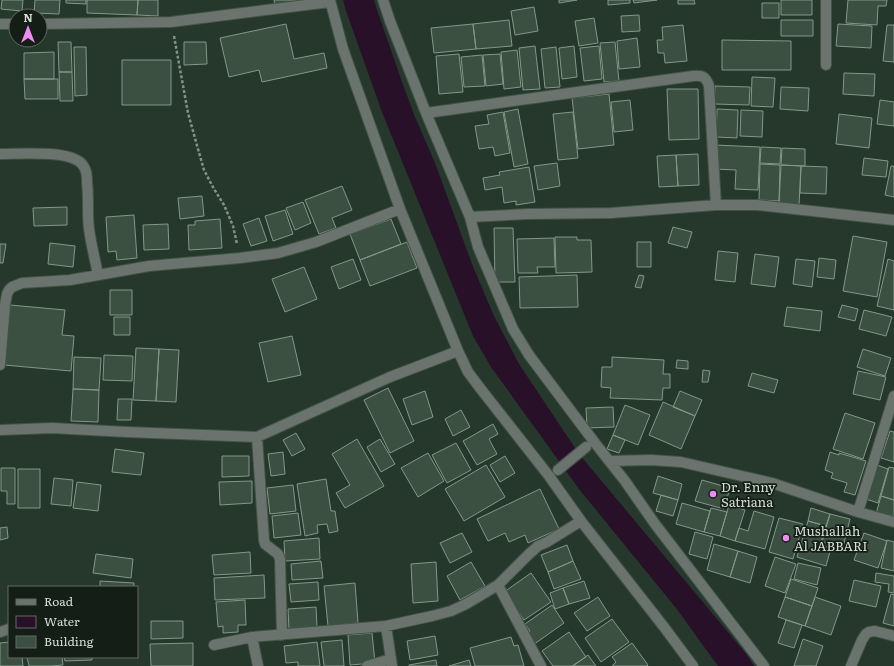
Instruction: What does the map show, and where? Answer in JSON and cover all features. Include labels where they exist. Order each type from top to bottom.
[{"type":"street","points":[[383,0],[426,113],[470,217],[478,247],[513,329],[529,355],[624,480],[655,524],[764,666]]},
{"type":"street","points":[[826,0],[826,65]]},
{"type":"street","points":[[48,24],[171,22],[330,1],[343,49],[400,210],[458,352],[468,372],[693,666]]},
{"type":"street","points":[[426,113],[697,75],[704,77],[707,79],[709,86],[716,205]]},
{"type":"street","points":[[0,154],[57,154],[70,156],[81,162],[86,170],[89,230],[98,275]]},
{"type":"street","points":[[470,217],[527,214],[611,213],[716,205],[757,205],[894,220]]},
{"type":"street","points":[[0,365],[5,305],[7,294],[12,287],[22,284],[70,280],[149,266],[278,253],[316,242],[400,210]]},
{"type":"street","points":[[0,430],[52,428],[257,436],[390,377],[458,352]]},
{"type":"street","points":[[858,512],[891,418],[894,396]]},
{"type":"street","points":[[257,436],[264,540],[266,544],[278,554],[280,559],[282,634]]},
{"type":"street","points":[[558,470],[586,447]]},
{"type":"street","points":[[609,461],[651,460],[681,462],[772,483],[858,512],[894,522]]},
{"type":"street","points":[[214,645],[252,637],[386,626],[450,611],[466,604],[498,585],[538,546],[581,521]]},
{"type":"street","points":[[498,585],[541,666]]},
{"type":"street","points":[[367,666],[391,663],[386,626]]},
{"type":"street","points":[[851,666],[866,634],[876,631],[894,636]]},
{"type":"street","points":[[252,637],[258,666]]},
{"type":"path","points":[[171,22],[188,113],[204,170],[224,205],[232,226],[240,258]]},
{"type":"water","points":[[343,0],[374,0],[402,82],[435,163],[472,264],[493,314],[519,364],[579,454],[747,655],[754,666],[718,666],[676,608],[579,489],[491,367],[473,336],[382,112]]},
{"type":"building","points":[[2,0],[23,0],[22,8],[1,9]]},
{"type":"building","points":[[35,0],[60,0],[59,14],[48,14],[48,8],[34,8]]},
{"type":"building","points":[[66,0],[86,0],[86,4],[66,3]]},
{"type":"building","points":[[87,0],[138,0],[137,15],[87,13]]},
{"type":"building","points":[[138,0],[158,0],[158,16],[137,15]]},
{"type":"building","points":[[274,0],[301,0],[275,6]]},
{"type":"building","points":[[559,0],[577,0],[559,3]]},
{"type":"building","points":[[608,0],[630,0],[630,3],[608,5]]},
{"type":"building","points":[[633,0],[657,0],[634,3]]},
{"type":"building","points":[[678,0],[694,0],[695,4],[678,4]]},
{"type":"building","points":[[781,0],[812,0],[812,15],[781,15]]},
{"type":"building","points":[[848,0],[887,0],[886,6],[878,6],[877,25],[846,23]]},
{"type":"building","points":[[762,3],[779,3],[779,18],[762,18]]},
{"type":"building","points":[[534,7],[538,31],[515,35],[511,11]]},
{"type":"building","points":[[639,15],[640,31],[622,32],[621,16]]},
{"type":"building","points":[[594,18],[598,43],[579,46],[575,21]]},
{"type":"building","points":[[509,20],[512,46],[476,49],[473,24]]},
{"type":"building","points":[[781,20],[813,20],[813,36],[781,36]]},
{"type":"building","points":[[286,24],[294,59],[324,53],[327,68],[262,82],[259,70],[229,77],[220,38]]},
{"type":"building","points":[[473,24],[476,49],[434,53],[431,28]]},
{"type":"building","points":[[838,24],[872,26],[871,48],[836,46]]},
{"type":"building","points":[[683,25],[687,61],[665,63],[664,53],[658,53],[657,40],[663,40],[662,27]]},
{"type":"building","points":[[887,25],[894,25],[894,62],[883,61]]},
{"type":"building","points":[[637,38],[640,67],[619,69],[617,41]]},
{"type":"building","points":[[722,40],[791,41],[791,70],[722,70]]},
{"type":"building","points":[[58,42],[71,42],[72,72],[59,72]]},
{"type":"building","points":[[184,42],[206,42],[207,64],[184,65]]},
{"type":"building","points":[[615,42],[619,81],[604,82],[600,43]]},
{"type":"building","points":[[535,46],[540,89],[523,90],[519,48]]},
{"type":"building","points":[[574,46],[577,77],[562,79],[559,48]]},
{"type":"building","points":[[599,46],[602,79],[584,81],[580,48]]},
{"type":"building","points":[[74,47],[86,47],[87,95],[75,96]]},
{"type":"building","points":[[556,47],[560,87],[545,88],[541,49]]},
{"type":"building","points":[[517,50],[521,87],[504,89],[501,52]]},
{"type":"building","points":[[54,52],[54,79],[24,79],[24,53]]},
{"type":"building","points":[[459,54],[463,92],[439,94],[436,56]]},
{"type":"building","points":[[500,54],[503,84],[486,86],[483,55]]},
{"type":"building","points":[[482,55],[485,86],[464,87],[461,57]]},
{"type":"building","points":[[122,60],[171,60],[171,105],[122,105]]},
{"type":"building","points":[[59,72],[72,72],[73,101],[60,101]]},
{"type":"building","points":[[844,73],[875,74],[874,96],[843,94]]},
{"type":"building","points":[[752,77],[775,78],[773,107],[751,106]]},
{"type":"building","points":[[24,79],[58,79],[58,99],[25,99]]},
{"type":"building","points":[[715,86],[750,87],[749,105],[714,104]]},
{"type":"building","points":[[781,87],[809,88],[808,111],[780,109]]},
{"type":"building","points":[[667,89],[698,89],[699,139],[669,140]]},
{"type":"building","points":[[609,94],[614,145],[578,149],[572,98]]},
{"type":"building","points":[[630,100],[633,130],[614,132],[611,102]]},
{"type":"building","points":[[880,100],[894,102],[894,126],[877,124]]},
{"type":"building","points":[[518,109],[528,164],[514,167],[504,112]]},
{"type":"building","points":[[717,109],[738,110],[737,138],[716,137]]},
{"type":"building","points":[[741,110],[763,111],[762,137],[740,136]]},
{"type":"building","points":[[503,112],[510,153],[495,156],[493,147],[479,149],[475,126],[489,124],[487,115]]},
{"type":"building","points":[[573,112],[578,158],[558,160],[553,114]]},
{"type":"building","points":[[839,114],[872,118],[869,148],[836,144]]},
{"type":"building","points":[[715,145],[760,147],[758,190],[735,189],[736,170],[714,169]]},
{"type":"building","points":[[761,147],[781,148],[780,164],[760,163]]},
{"type":"building","points":[[782,148],[805,149],[805,166],[781,165]]},
{"type":"building","points":[[698,154],[699,185],[678,186],[676,155]]},
{"type":"building","points":[[676,155],[678,186],[659,187],[657,156]]},
{"type":"building","points":[[864,158],[888,161],[886,177],[862,175]]},
{"type":"building","points":[[557,163],[560,186],[538,190],[534,166]]},
{"type":"building","points":[[760,164],[780,165],[779,201],[759,200]]},
{"type":"building","points":[[781,165],[801,166],[799,205],[779,204]]},
{"type":"building","points":[[801,166],[827,167],[826,194],[800,193]]},
{"type":"building","points":[[891,166],[894,166],[894,197],[885,195]]},
{"type":"building","points":[[529,167],[535,202],[516,205],[516,201],[504,203],[502,187],[485,190],[483,178],[500,175],[499,172]]},
{"type":"building","points":[[342,186],[352,210],[332,218],[336,228],[319,234],[305,200]]},
{"type":"building","points":[[202,196],[204,216],[180,219],[178,198]]},
{"type":"building","points":[[303,202],[311,223],[295,230],[286,208]]},
{"type":"building","points":[[67,207],[67,225],[34,226],[33,208]]},
{"type":"building","points":[[285,210],[293,234],[273,241],[265,216]]},
{"type":"building","points":[[134,215],[137,258],[117,260],[116,251],[108,252],[106,217]]},
{"type":"building","points":[[259,218],[267,241],[251,246],[243,224]]},
{"type":"building","points":[[220,219],[222,248],[189,250],[188,225],[195,225],[195,221]]},
{"type":"building","points":[[391,219],[401,244],[360,260],[350,234]]},
{"type":"building","points":[[168,224],[169,249],[144,250],[143,225]]},
{"type":"building","points":[[673,227],[692,232],[687,248],[668,243]]},
{"type":"building","points":[[494,228],[513,228],[515,282],[495,282]]},
{"type":"building","points":[[853,236],[887,242],[877,297],[843,291]]},
{"type":"building","points":[[555,237],[577,237],[577,240],[591,240],[592,272],[556,273]]},
{"type":"building","points":[[554,238],[555,267],[537,267],[538,273],[518,273],[517,239]]},
{"type":"building","points":[[407,242],[417,268],[370,286],[360,260]]},
{"type":"building","points":[[637,242],[651,242],[651,267],[637,267]]},
{"type":"building","points":[[50,243],[75,246],[73,267],[48,264]]},
{"type":"building","points":[[0,244],[6,244],[3,263],[0,263]]},
{"type":"building","points":[[718,251],[738,253],[735,282],[715,280]]},
{"type":"building","points":[[755,254],[779,257],[775,287],[751,284]]},
{"type":"building","points":[[819,258],[836,260],[834,279],[817,277]]},
{"type":"building","points":[[353,259],[361,280],[339,289],[331,267]]},
{"type":"building","points":[[796,259],[815,261],[812,287],[793,284]]},
{"type":"building","points":[[888,259],[894,261],[894,310],[877,306]]},
{"type":"building","points":[[304,267],[317,299],[285,312],[272,279]]},
{"type":"building","points":[[577,275],[578,307],[520,308],[519,277]]},
{"type":"building","points":[[639,275],[644,276],[641,288],[635,287]]},
{"type":"building","points":[[110,290],[132,290],[132,315],[110,315]]},
{"type":"building","points":[[10,305],[65,310],[62,335],[74,336],[71,371],[4,365]]},
{"type":"building","points":[[842,305],[858,309],[855,321],[838,317]]},
{"type":"building","points":[[787,307],[822,311],[820,331],[784,326]]},
{"type":"building","points":[[864,310],[892,317],[886,336],[859,329]]},
{"type":"building","points":[[114,317],[130,317],[130,335],[114,335]]},
{"type":"building","points":[[292,336],[301,375],[268,382],[259,343]]},
{"type":"building","points":[[136,348],[159,349],[156,401],[133,400]]},
{"type":"building","points":[[159,349],[179,350],[176,402],[156,401]]},
{"type":"building","points":[[863,349],[891,358],[885,376],[857,367]]},
{"type":"building","points":[[104,355],[133,356],[132,381],[103,380]]},
{"type":"building","points":[[74,357],[101,358],[99,390],[73,389]]},
{"type":"building","points":[[612,357],[664,360],[663,374],[670,374],[670,388],[663,388],[662,400],[610,398],[611,388],[601,387],[602,367],[612,367]]},
{"type":"building","points":[[677,360],[688,361],[688,369],[676,368]]},
{"type":"building","points":[[703,370],[710,371],[708,382],[702,382]]},
{"type":"building","points":[[858,371],[886,377],[880,400],[853,394]]},
{"type":"building","points":[[752,373],[778,380],[774,393],[748,386]]},
{"type":"building","points":[[388,388],[414,441],[390,453],[364,400]]},
{"type":"building","points":[[73,389],[99,390],[98,422],[71,421]]},
{"type":"building","points":[[425,391],[433,417],[412,425],[403,399]]},
{"type":"building","points":[[680,391],[702,400],[695,416],[673,407]]},
{"type":"building","points":[[118,399],[132,399],[131,420],[117,420]]},
{"type":"building","points":[[663,402],[695,416],[681,449],[649,435]]},
{"type":"building","points":[[625,405],[650,415],[638,445],[613,435]]},
{"type":"building","points":[[613,407],[614,427],[587,428],[586,408]]},
{"type":"building","points":[[461,410],[470,427],[453,436],[445,419]]},
{"type":"building","points":[[845,413],[875,423],[863,459],[833,449]]},
{"type":"building","points":[[493,424],[498,434],[489,439],[497,454],[477,465],[463,441]]},
{"type":"building","points":[[890,431],[894,432],[894,462],[881,458]]},
{"type":"building","points":[[296,433],[305,449],[292,456],[283,440]]},
{"type":"building","points":[[613,435],[625,440],[619,453],[607,449]]},
{"type":"building","points":[[357,439],[384,486],[345,508],[336,493],[350,485],[332,454]]},
{"type":"building","points":[[380,439],[395,464],[381,472],[367,447]]},
{"type":"building","points":[[456,443],[471,470],[447,483],[432,455]]},
{"type":"building","points":[[115,449],[144,453],[141,475],[112,472]]},
{"type":"building","points":[[283,452],[285,474],[271,476],[268,454]]},
{"type":"building","points":[[830,452],[839,455],[839,453],[866,461],[855,495],[844,492],[847,483],[831,478],[833,473],[825,470]]},
{"type":"building","points":[[428,453],[444,481],[418,497],[401,468]]},
{"type":"building","points":[[222,456],[249,456],[249,476],[222,477]]},
{"type":"building","points":[[505,456],[515,473],[500,482],[490,465]]},
{"type":"building","points":[[486,465],[505,497],[464,521],[445,489]]},
{"type":"building","points":[[877,465],[888,469],[878,503],[866,499]]},
{"type":"building","points":[[889,467],[894,468],[894,500],[881,496]]},
{"type":"building","points":[[1,468],[15,468],[15,504],[7,504],[7,491],[1,491]]},
{"type":"building","points":[[18,469],[40,469],[40,508],[18,508]]},
{"type":"building","points":[[658,476],[682,484],[678,500],[653,493]]},
{"type":"building","points":[[54,478],[73,480],[71,506],[51,504]]},
{"type":"building","points":[[326,479],[331,511],[335,511],[338,531],[329,533],[327,524],[317,525],[318,533],[305,536],[297,484]]},
{"type":"building","name":"Dr. Enny Satriana","points":[[702,480],[730,488],[724,509],[695,501]]},
{"type":"building","points":[[252,481],[252,503],[220,505],[219,482]]},
{"type":"building","points":[[77,482],[101,485],[98,511],[73,508]]},
{"type":"building","points":[[293,485],[296,511],[270,514],[267,488]]},
{"type":"building","points":[[540,489],[559,529],[528,543],[525,535],[509,542],[505,533],[488,541],[477,519]]},
{"type":"building","points":[[661,495],[678,500],[673,516],[656,511]]},
{"type":"building","points":[[881,496],[894,500],[894,519],[876,514]]},
{"type":"building","points":[[682,503],[710,511],[704,532],[676,524]]},
{"type":"building","points":[[729,505],[745,510],[735,541],[720,536]]},
{"type":"building","points":[[711,508],[727,512],[720,536],[704,532]]},
{"type":"building","points":[[811,508],[830,514],[826,526],[808,521]]},
{"type":"building","points":[[754,511],[774,517],[765,549],[735,541],[739,528],[748,531]]},
{"type":"building","points":[[298,513],[301,535],[274,538],[272,516]]},
{"type":"building","points":[[830,514],[850,519],[843,547],[822,542]]},
{"type":"building","name":"Mushallah Al JABBARI","points":[[779,518],[803,524],[793,559],[769,552]]},
{"type":"building","points":[[808,521],[826,526],[820,545],[831,548],[826,566],[797,557]]},
{"type":"building","points":[[7,527],[8,538],[0,540],[0,528]]},
{"type":"building","points":[[695,532],[713,537],[707,559],[689,554]]},
{"type":"building","points":[[462,533],[472,552],[450,563],[440,543]]},
{"type":"building","points":[[864,533],[887,541],[878,568],[854,560]]},
{"type":"building","points":[[319,538],[320,559],[285,561],[284,541]]},
{"type":"building","points":[[887,540],[894,542],[894,571],[881,568]]},
{"type":"building","points":[[714,544],[738,551],[730,577],[707,570]]},
{"type":"building","points":[[567,545],[573,561],[548,572],[541,555]]},
{"type":"building","points":[[738,551],[757,557],[750,583],[730,577]]},
{"type":"building","points":[[250,552],[251,573],[214,575],[212,555]]},
{"type":"building","points":[[96,554],[133,559],[131,578],[93,573]]},
{"type":"building","points":[[775,557],[796,564],[785,593],[765,586]]},
{"type":"building","points":[[321,561],[323,578],[292,580],[291,564]]},
{"type":"building","points":[[573,561],[581,579],[554,589],[548,572]]},
{"type":"building","points":[[436,562],[438,601],[413,603],[411,564]]},
{"type":"building","points":[[471,562],[485,586],[460,600],[447,576]]},
{"type":"building","points":[[798,563],[821,568],[817,585],[794,579]]},
{"type":"building","points":[[531,573],[551,602],[524,620],[504,592]]},
{"type":"building","points":[[876,573],[894,576],[894,593],[888,592],[889,584],[875,582]]},
{"type":"building","points":[[264,575],[265,598],[215,600],[214,578]]},
{"type":"building","points":[[791,579],[818,588],[812,606],[785,597]]},
{"type":"building","points":[[854,580],[881,586],[876,607],[849,601]]},
{"type":"building","points":[[100,581],[134,583],[134,586],[100,586]]},
{"type":"building","points":[[584,581],[590,598],[569,604],[563,588]]},
{"type":"building","points":[[318,582],[319,600],[291,602],[289,584]]},
{"type":"building","points":[[355,583],[358,623],[328,626],[324,586]]},
{"type":"building","points":[[563,588],[569,604],[555,609],[550,593]]},
{"type":"building","points":[[891,594],[894,595],[894,626],[883,623]]},
{"type":"building","points":[[598,597],[610,616],[587,631],[574,613]]},
{"type":"building","points":[[785,597],[812,606],[805,626],[778,617]]},
{"type":"building","points":[[815,597],[841,606],[831,635],[805,626]]},
{"type":"building","points":[[245,600],[246,625],[238,625],[238,632],[223,633],[223,626],[218,627],[216,602]]},
{"type":"building","points":[[552,605],[564,623],[533,645],[525,635],[530,631],[525,624]]},
{"type":"building","points":[[316,607],[317,627],[289,629],[288,609]]},
{"type":"building","points":[[612,619],[629,642],[601,662],[585,638]]},
{"type":"building","points":[[786,620],[802,625],[794,648],[778,643]]},
{"type":"building","points":[[151,621],[183,621],[183,638],[151,639]]},
{"type":"building","points":[[569,632],[586,657],[572,666],[553,666],[542,651]]},
{"type":"building","points":[[372,633],[375,663],[350,665],[348,635]]},
{"type":"building","points":[[435,636],[438,655],[410,660],[407,641]]},
{"type":"building","points":[[511,637],[514,646],[518,645],[524,666],[475,666],[470,648]]},
{"type":"building","points":[[803,639],[823,646],[816,666],[794,666]]},
{"type":"building","points":[[342,640],[344,666],[324,666],[321,642]]},
{"type":"building","points":[[8,642],[8,658],[22,658],[23,666],[0,666],[0,643]]},
{"type":"building","points":[[317,642],[320,666],[298,666],[298,662],[286,663],[284,646]]},
{"type":"building","points":[[193,643],[193,666],[151,666],[150,644]]},
{"type":"building","points":[[632,643],[648,665],[612,666],[616,662],[612,657]]},
{"type":"building","points":[[588,655],[596,666],[573,666]]},
{"type":"building","points":[[27,658],[62,658],[63,665],[29,666]]},
{"type":"building","points":[[64,658],[92,658],[92,660],[65,661]]},
{"type":"building","points":[[436,660],[437,666],[409,666],[409,665]]},
{"type":"building","points":[[469,660],[471,666],[449,666]]},
{"type":"place","name":"Dr. Enny Satriana","points":[[713,494]]},
{"type":"place","name":"Mushallah Al JABBARI","points":[[786,538]]}]
